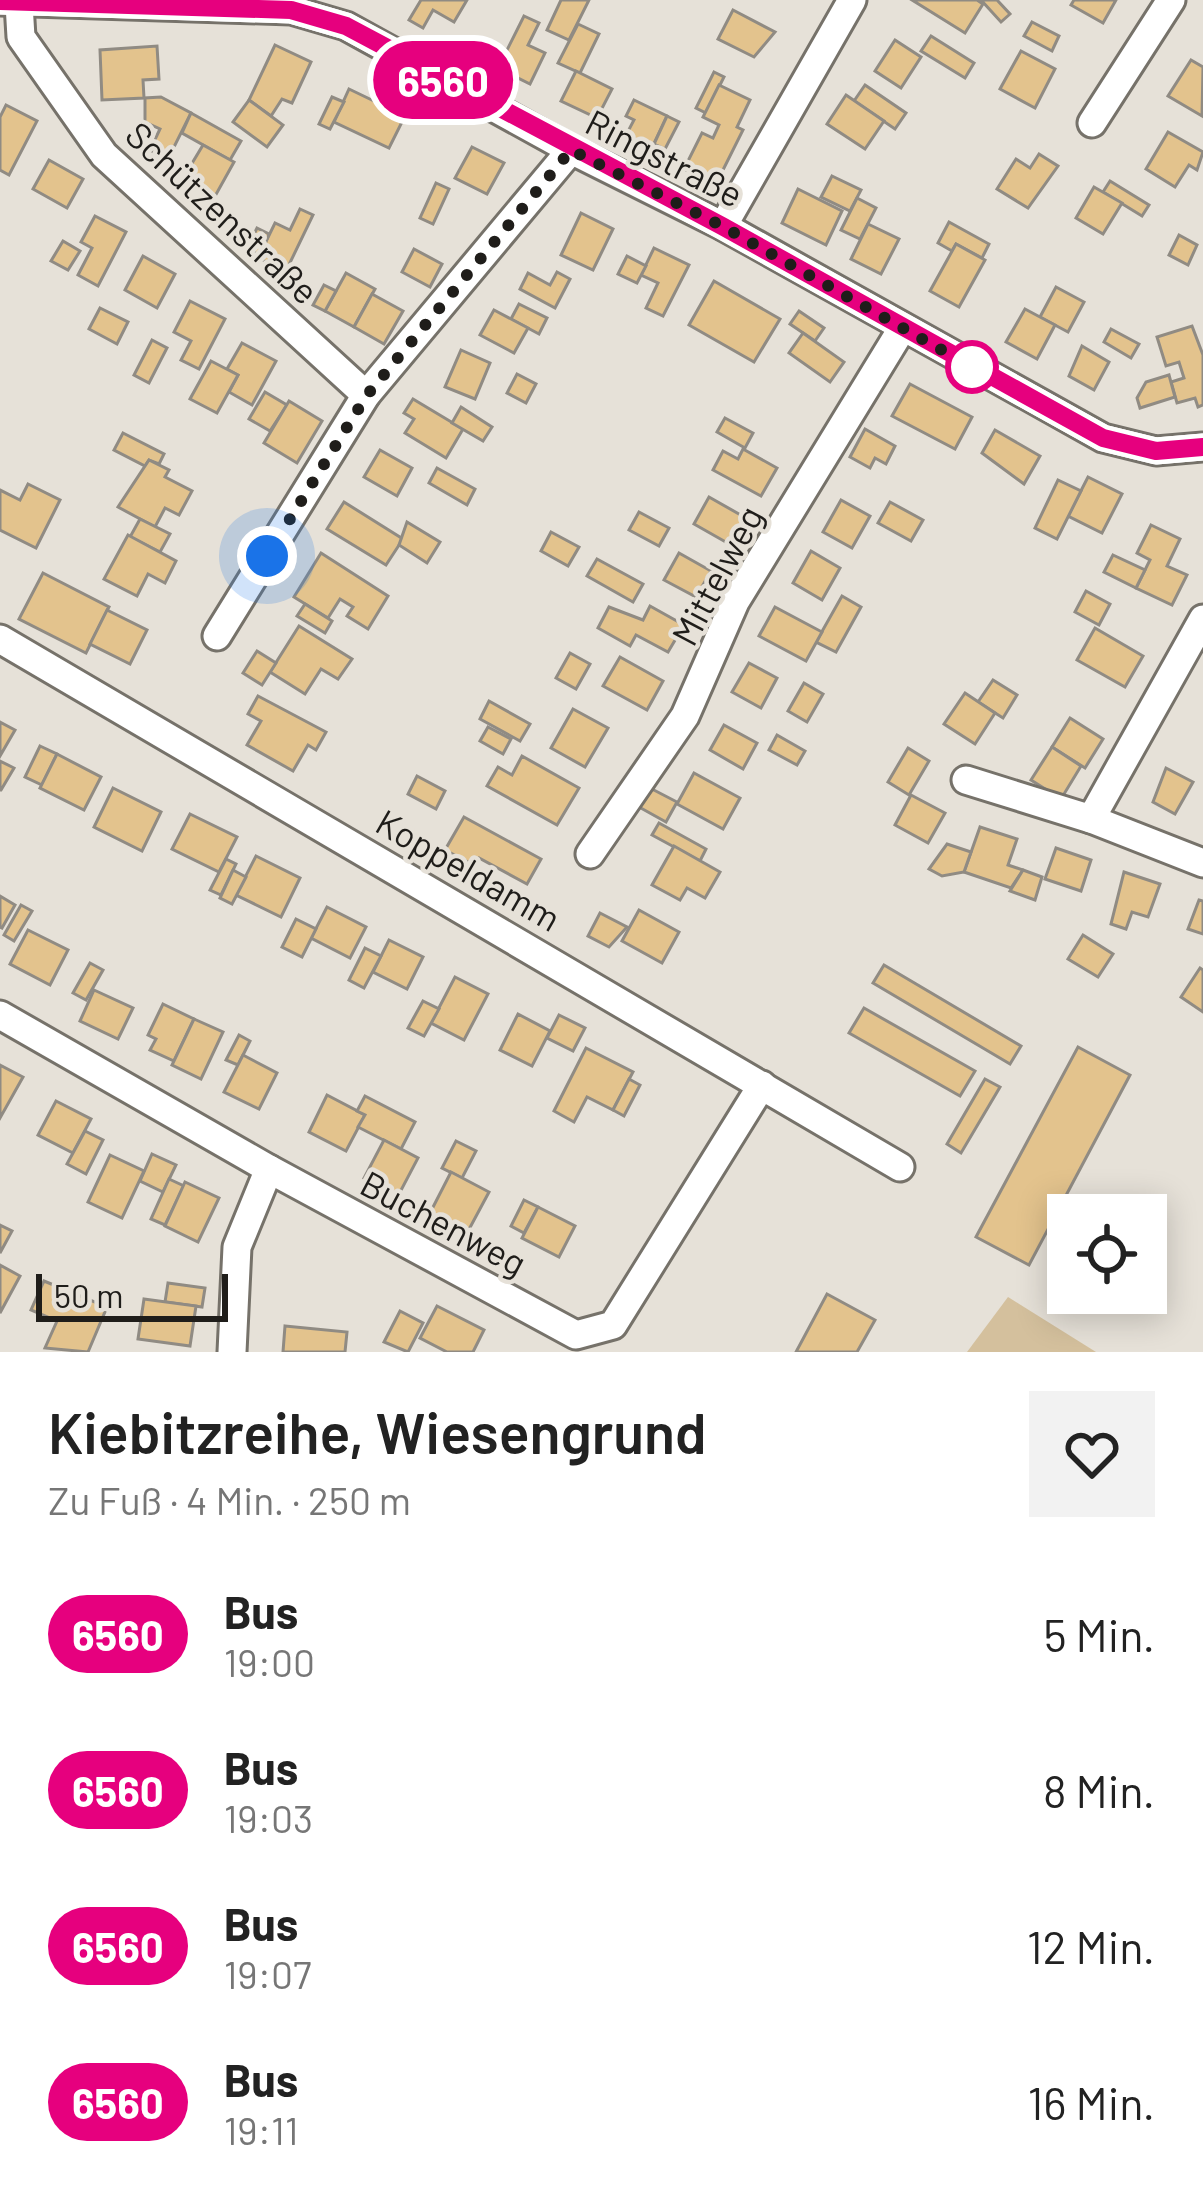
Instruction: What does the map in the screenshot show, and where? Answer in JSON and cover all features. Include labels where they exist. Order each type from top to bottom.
[{"type":"street","points":[[722,226],[852,0]]},
{"type":"street","points":[[1092,123],[1171,0]]},
{"type":"street","name":"Ringstraße","points":[[9,2],[290,5],[346,26],[571,150],[722,226],[1103,438],[1156,451],[1203,447]]},
{"type":"street","name":"Schützenstraße","points":[[9,2],[21,37],[104,155],[367,395]]},
{"type":"street","points":[[218,636],[367,395],[571,150]]},
{"type":"street","name":"Mittelweg","points":[[590,854],[685,716],[735,602],[903,327]]},
{"type":"street","points":[[1091,820],[1203,619]]},
{"type":"street","name":"Koppeldamm","points":[[0,639],[899,1166]]},
{"type":"street","points":[[966,780],[1203,863]]},
{"type":"street","name":"Buchenweg","points":[[0,1015],[269,1169],[576,1334],[613,1325],[762,1084]]},
{"type":"street","points":[[232,1352],[237,1247],[269,1169]]},
{"type":"shaded area","points":[[1008,1297],[1096,1352],[967,1352]]},
{"type":"building","points":[[421,0],[467,0],[454,22],[433,10],[423,28],[409,20]]},
{"type":"building","points":[[561,0],[589,0],[569,40],[547,30]]},
{"type":"building","points":[[912,0],[977,0],[983,4],[965,33]]},
{"type":"building","points":[[981,0],[997,0],[1010,14],[1001,22]]},
{"type":"building","points":[[1074,0],[1116,0],[1103,23],[1071,5]]},
{"type":"building","points":[[733,10],[775,32],[754,57],[718,39]]},
{"type":"building","points":[[524,16],[539,23],[528,45],[545,53],[530,84],[498,68]]},
{"type":"building","points":[[1032,22],[1059,36],[1052,51],[1024,36]]},
{"type":"building","points":[[578,24],[599,34],[580,73],[558,63]]},
{"type":"building","points":[[931,36],[974,63],[965,78],[921,51]]},
{"type":"building","points":[[895,40],[921,57],[901,88],[875,71]]},
{"type":"building","points":[[275,45],[311,62],[292,103],[282,99],[271,116],[249,100]]},
{"type":"building","points":[[157,46],[159,79],[143,80],[144,98],[102,100],[100,50]]},
{"type":"building","points":[[1021,51],[1055,69],[1035,108],[1000,89]]},
{"type":"building","points":[[1191,60],[1203,67],[1202,116],[1168,96]]},
{"type":"building","points":[[576,71],[612,89],[597,118],[561,101]]},
{"type":"building","points":[[714,72],[724,77],[706,113],[696,108]]},
{"type":"building","points":[[719,85],[750,100],[737,127],[743,130],[716,184],[684,169],[702,133],[713,138],[719,125],[703,117]]},
{"type":"building","points":[[865,85],[906,113],[895,129],[854,101]]},
{"type":"building","points":[[349,89],[405,116],[389,148],[334,122]]},
{"type":"building","points":[[846,95],[884,121],[865,149],[827,124]]},
{"type":"building","points":[[161,97],[191,113],[168,159],[150,150],[160,129],[145,122],[145,98]]},
{"type":"building","points":[[332,97],[344,102],[330,129],[319,124]]},
{"type":"building","points":[[249,100],[283,125],[267,147],[233,122]]},
{"type":"building","points":[[634,100],[667,116],[651,150],[625,137],[634,120],[626,116]]},
{"type":"building","points":[[6,105],[37,121],[9,175],[0,170],[0,117]]},
{"type":"building","points":[[191,113],[241,141],[230,160],[182,133]]},
{"type":"building","points":[[667,116],[679,122],[665,149],[654,144]]},
{"type":"building","points":[[1168,132],[1203,152],[1197,170],[1189,165],[1175,187],[1146,169]]},
{"type":"building","points":[[203,145],[234,162],[214,198],[182,180]]},
{"type":"building","points":[[472,147],[504,163],[487,194],[455,178]]},
{"type":"building","points":[[1039,154],[1058,166],[1028,208],[997,189],[1016,159],[1030,168]]},
{"type":"building","points":[[49,160],[83,179],[67,208],[33,189]]},
{"type":"building","points":[[832,176],[861,190],[850,211],[821,197]]},
{"type":"building","points":[[1110,181],[1149,205],[1142,216],[1103,192]]},
{"type":"building","points":[[436,183],[449,189],[433,224],[420,218]]},
{"type":"building","points":[[1094,187],[1122,203],[1103,234],[1076,218]]},
{"type":"building","points":[[798,189],[842,211],[826,245],[782,223]]},
{"type":"building","points":[[857,198],[876,208],[860,239],[841,230]]},
{"type":"building","points":[[300,209],[313,215],[286,271],[258,258],[275,223],[290,230]]},
{"type":"building","points":[[581,213],[613,229],[593,270],[561,255]]},
{"type":"building","points":[[95,216],[126,232],[98,286],[78,275],[92,248],[81,242]]},
{"type":"building","points":[[949,222],[989,244],[982,258],[956,244],[952,251],[938,243]]},
{"type":"building","points":[[868,224],[899,239],[881,274],[851,259]]},
{"type":"building","points":[[257,228],[269,234],[260,255],[247,249]]},
{"type":"building","points":[[1179,235],[1197,245],[1188,265],[1169,255]]},
{"type":"building","points":[[63,241],[80,251],[68,270],[51,261]]},
{"type":"building","points":[[956,244],[985,260],[959,307],[930,291]]},
{"type":"building","points":[[654,248],[689,265],[663,316],[646,308],[658,283],[641,275]]},
{"type":"building","points":[[414,249],[442,264],[430,287],[402,272]]},
{"type":"building","points":[[143,256],[175,274],[157,308],[125,290]]},
{"type":"building","points":[[627,256],[646,266],[637,283],[618,274]]},
{"type":"building","points":[[557,272],[570,279],[555,308],[520,289],[528,273],[550,285]]},
{"type":"building","points":[[346,273],[375,289],[354,327],[325,311]]},
{"type":"building","points":[[714,281],[780,319],[754,362],[689,325]]},
{"type":"building","points":[[324,285],[336,291],[325,311],[313,305]]},
{"type":"building","points":[[1056,287],[1084,302],[1068,332],[1040,317]]},
{"type":"building","points":[[372,294],[403,311],[384,344],[354,327]]},
{"type":"building","points":[[190,301],[225,319],[199,369],[181,360],[191,341],[174,332]]},
{"type":"building","points":[[519,304],[547,318],[539,334],[511,319]]},
{"type":"building","points":[[100,308],[128,322],[117,344],[89,329]]},
{"type":"building","points":[[1025,309],[1055,325],[1037,359],[1006,342]]},
{"type":"building","points":[[494,310],[528,328],[514,353],[480,335]]},
{"type":"building","points":[[799,311],[824,328],[815,341],[790,324]]},
{"type":"building","points":[[1192,326],[1203,355],[1203,405],[1198,407],[1195,398],[1177,403],[1171,382],[1184,378],[1179,362],[1166,366],[1157,337]]},
{"type":"building","points":[[1111,329],[1139,344],[1131,358],[1104,342]]},
{"type":"building","points":[[803,333],[844,362],[830,382],[789,353]]},
{"type":"building","points":[[152,340],[167,348],[149,383],[134,375]]},
{"type":"building","points":[[242,343],[276,361],[252,405],[229,392],[238,375],[227,369]]},
{"type":"building","points":[[1082,346],[1109,362],[1094,390],[1069,376]]},
{"type":"building","points":[[461,350],[490,363],[475,399],[445,387]]},
{"type":"building","points":[[211,361],[238,375],[217,413],[190,399]]},
{"type":"building","points":[[517,374],[536,384],[526,403],[507,393]]},
{"type":"building","points":[[1169,375],[1175,397],[1140,408],[1137,398],[1146,382]]},
{"type":"building","points":[[910,384],[972,417],[955,449],[892,416]]},
{"type":"building","points":[[265,392],[287,405],[270,431],[249,419]]},
{"type":"building","points":[[413,399],[463,429],[446,458],[405,433],[414,419],[404,413]]},
{"type":"building","points":[[289,401],[322,421],[297,463],[264,443]]},
{"type":"building","points":[[461,407],[492,427],[483,441],[452,423]]},
{"type":"building","points":[[725,418],[753,433],[745,448],[717,432]]},
{"type":"building","points":[[865,429],[895,446],[886,464],[875,458],[870,468],[850,457]]},
{"type":"building","points":[[995,430],[1040,456],[1024,484],[982,453]]},
{"type":"building","points":[[123,433],[164,454],[159,464],[149,460],[145,466],[114,450]]},
{"type":"building","points":[[743,449],[777,468],[761,496],[713,470],[723,451],[738,459]]},
{"type":"building","points":[[380,450],[412,468],[397,496],[364,477]]},
{"type":"building","points":[[149,460],[169,470],[165,477],[192,491],[179,515],[165,508],[155,527],[118,507]]},
{"type":"building","points":[[437,468],[475,489],[467,505],[429,483]]},
{"type":"building","points":[[1088,477],[1122,494],[1102,533],[1068,516]]},
{"type":"building","points":[[1058,480],[1081,491],[1057,539],[1035,528]]},
{"type":"building","points":[[28,484],[60,500],[36,548],[0,530],[0,490],[20,500]]},
{"type":"building","points":[[709,497],[746,518],[731,545],[694,524]]},
{"type":"building","points":[[841,500],[870,516],[852,548],[823,532]]},
{"type":"building","points":[[344,502],[403,539],[386,565],[327,529]]},
{"type":"building","points":[[890,502],[923,520],[911,541],[878,523]]},
{"type":"building","points":[[639,512],[669,528],[659,546],[629,530]]},
{"type":"building","points":[[140,519],[170,534],[160,552],[130,537]]},
{"type":"building","points":[[407,522],[440,542],[427,563],[399,545]]},
{"type":"building","points":[[1151,525],[1180,539],[1167,566],[1187,575],[1172,605],[1136,588],[1150,560],[1137,553]]},
{"type":"building","points":[[551,532],[579,547],[568,566],[541,551]]},
{"type":"building","points":[[128,535],[176,561],[165,583],[148,574],[137,596],[104,579]]},
{"type":"building","points":[[811,551],[840,568],[822,600],[793,583]]},
{"type":"building","points":[[321,553],[388,596],[368,629],[347,616],[353,607],[340,599],[328,618],[294,597]]},
{"type":"building","points":[[679,553],[711,571],[696,597],[664,580]]},
{"type":"building","points":[[1113,555],[1145,570],[1136,588],[1104,572]]},
{"type":"building","points":[[597,559],[643,584],[633,602],[587,576]]},
{"type":"building","points":[[43,573],[109,607],[86,653],[19,619]]},
{"type":"building","points":[[1086,591],[1110,604],[1099,625],[1075,612]]},
{"type":"building","points":[[842,596],[861,607],[836,652],[816,642]]},
{"type":"building","points":[[305,604],[332,621],[325,633],[297,616]]},
{"type":"building","points":[[650,606],[684,625],[668,652],[636,635],[630,646],[598,628],[609,607],[643,620]]},
{"type":"building","points":[[775,607],[822,632],[806,661],[759,636]]},
{"type":"building","points":[[107,610],[147,630],[130,664],[90,644]]},
{"type":"building","points":[[299,626],[352,659],[338,679],[321,669],[305,694],[270,672]]},
{"type":"building","points":[[1095,628],[1143,656],[1125,687],[1077,660]]},
{"type":"building","points":[[257,651],[276,663],[262,685],[243,673]]},
{"type":"building","points":[[570,653],[590,664],[576,689],[556,678]]},
{"type":"building","points":[[620,657],[663,681],[647,710],[603,686]]},
{"type":"building","points":[[749,663],[777,678],[761,708],[732,692]]},
{"type":"building","points":[[993,680],[1017,695],[1003,718],[978,702]]},
{"type":"building","points":[[804,683],[823,694],[807,722],[788,711]]},
{"type":"building","points":[[965,693],[995,713],[975,744],[944,724]]},
{"type":"building","points":[[258,696],[326,732],[316,750],[308,745],[293,771],[247,745],[261,721],[248,714]]},
{"type":"building","points":[[489,701],[530,724],[520,741],[480,719]]},
{"type":"building","points":[[573,709],[608,728],[585,767],[551,748]]},
{"type":"building","points":[[1070,718],[1103,739],[1085,768],[1052,747]]},
{"type":"building","points":[[0,722],[15,730],[0,756]]},
{"type":"building","points":[[724,725],[757,743],[743,769],[710,750]]},
{"type":"building","points":[[488,727],[511,739],[503,754],[480,741]]},
{"type":"building","points":[[777,735],[805,751],[797,765],[769,750]]},
{"type":"building","points":[[40,746],[57,754],[42,785],[25,777]]},
{"type":"building","points":[[1052,747],[1081,766],[1061,799],[1031,780]]},
{"type":"building","points":[[908,748],[929,761],[909,795],[888,782]]},
{"type":"building","points":[[57,754],[101,777],[84,810],[40,788]]},
{"type":"building","points":[[522,756],[579,788],[557,825],[487,786],[498,767],[512,775]]},
{"type":"building","points":[[0,761],[14,768],[1,790],[0,790]]},
{"type":"building","points":[[1166,768],[1193,782],[1175,814],[1153,802]]},
{"type":"building","points":[[694,773],[740,798],[723,829],[677,804]]},
{"type":"building","points":[[417,776],[445,791],[436,809],[408,794]]},
{"type":"building","points":[[113,788],[161,812],[142,851],[94,827]]},
{"type":"building","points":[[650,788],[677,802],[666,822],[639,807]]},
{"type":"building","points":[[911,795],[945,813],[928,843],[895,825]]},
{"type":"building","points":[[190,814],[237,837],[219,872],[172,849]]},
{"type":"building","points":[[464,817],[541,859],[527,884],[479,858],[474,865],[445,850]]},
{"type":"building","points":[[659,823],[706,849],[700,861],[652,835]]},
{"type":"building","points":[[980,827],[1017,839],[1008,865],[1023,870],[1011,888],[964,872]]},
{"type":"building","points":[[947,844],[971,852],[964,872],[942,876],[929,869]]},
{"type":"building","points":[[674,846],[720,872],[705,898],[687,888],[680,900],[652,885]]},
{"type":"building","points":[[1056,848],[1091,860],[1081,891],[1045,879]]},
{"type":"building","points":[[256,856],[300,878],[281,917],[236,895]]},
{"type":"building","points":[[226,859],[236,864],[221,895],[210,890]]},
{"type":"building","points":[[233,870],[246,877],[232,904],[220,898]]},
{"type":"building","points":[[1023,870],[1042,877],[1035,900],[1010,891]]},
{"type":"building","points":[[1124,872],[1160,884],[1148,917],[1132,912],[1126,929],[1111,924]]},
{"type":"building","points":[[0,896],[15,905],[2,928],[0,927]]},
{"type":"building","points":[[1199,900],[1203,901],[1203,934],[1188,929]]},
{"type":"building","points":[[21,905],[32,911],[14,941],[4,935]]},
{"type":"building","points":[[327,907],[366,927],[350,958],[311,938]]},
{"type":"building","points":[[639,910],[679,932],[662,963],[622,941]]},
{"type":"building","points":[[600,913],[627,927],[609,947],[588,936]]},
{"type":"building","points":[[296,919],[316,929],[302,957],[282,947]]},
{"type":"building","points":[[28,930],[68,950],[50,985],[10,964]]},
{"type":"building","points":[[1083,935],[1113,954],[1098,977],[1068,959]]},
{"type":"building","points":[[389,940],[423,957],[407,989],[373,972]]},
{"type":"building","points":[[365,948],[381,956],[364,988],[349,980]]},
{"type":"building","points":[[90,963],[103,970],[86,1000],[73,993]]},
{"type":"building","points":[[884,965],[1021,1046],[1010,1064],[873,983]]},
{"type":"building","points":[[1203,970],[1203,1012],[1181,997]]},
{"type":"building","points":[[455,977],[488,994],[464,1040],[431,1023]]},
{"type":"building","points":[[94,990],[133,1008],[118,1039],[80,1021]]},
{"type":"building","points":[[423,1001],[439,1009],[424,1036],[408,1028]]},
{"type":"building","points":[[163,1004],[194,1019],[174,1061],[150,1050],[156,1039],[148,1035]]},
{"type":"building","points":[[864,1008],[975,1071],[960,1096],[849,1033]]},
{"type":"building","points":[[518,1014],[550,1031],[532,1066],[500,1050]]},
{"type":"building","points":[[559,1015],[585,1028],[573,1051],[547,1038]]},
{"type":"building","points":[[194,1019],[223,1032],[201,1079],[172,1065]]},
{"type":"building","points":[[239,1035],[250,1041],[238,1065],[226,1060]]},
{"type":"building","points":[[1078,1047],[1130,1075],[1067,1194],[1047,1194],[1047,1231],[1029,1265],[976,1237]]},
{"type":"building","points":[[586,1048],[633,1072],[613,1110],[587,1097],[574,1122],[554,1111]]},
{"type":"building","points":[[243,1055],[277,1073],[259,1109],[224,1092]]},
{"type":"building","points":[[0,1065],[23,1077],[0,1118]]},
{"type":"building","points":[[629,1079],[640,1085],[624,1116],[613,1110]]},
{"type":"building","points":[[985,1079],[1000,1087],[961,1153],[947,1144]]},
{"type":"building","points":[[327,1095],[365,1115],[346,1151],[309,1132]]},
{"type":"building","points":[[365,1096],[415,1122],[401,1149],[358,1127],[365,1115],[357,1111]]},
{"type":"building","points":[[56,1101],[91,1119],[73,1153],[38,1135]]},
{"type":"building","points":[[85,1131],[103,1140],[86,1174],[67,1164]]},
{"type":"building","points":[[384,1140],[418,1158],[398,1196],[364,1178]]},
{"type":"building","points":[[456,1141],[476,1151],[462,1178],[442,1168]]},
{"type":"building","points":[[152,1154],[176,1165],[163,1192],[140,1181]]},
{"type":"building","points":[[110,1155],[144,1171],[122,1218],[88,1202]]},
{"type":"building","points":[[451,1172],[489,1192],[466,1235],[429,1215]]},
{"type":"building","points":[[169,1179],[184,1186],[165,1225],[151,1219]]},
{"type":"building","points":[[185,1182],[219,1198],[198,1242],[165,1226]]},
{"type":"building","points":[[524,1200],[538,1207],[524,1233],[511,1226]]},
{"type":"building","points":[[538,1207],[575,1226],[559,1257],[522,1238]]},
{"type":"building","points":[[0,1225],[12,1231],[0,1253]]},
{"type":"building","points":[[0,1265],[20,1276],[0,1313]]},
{"type":"building","points":[[44,1281],[107,1307],[88,1352],[45,1348],[57,1321],[31,1310]]},
{"type":"building","points":[[168,1283],[205,1288],[202,1307],[165,1302]]},
{"type":"building","points":[[827,1294],[875,1320],[857,1352],[796,1352]]},
{"type":"building","points":[[144,1299],[196,1306],[190,1346],[138,1339]]},
{"type":"building","points":[[437,1306],[484,1330],[473,1352],[447,1352],[420,1338]]},
{"type":"building","points":[[400,1311],[423,1323],[408,1352],[384,1342]]},
{"type":"building","points":[[285,1326],[347,1332],[345,1352],[283,1352]]},
{"type":"bus line","name":"6560","points":[[0,1],[291,10],[346,26],[571,150],[722,226],[1103,438],[1156,451],[1203,447]]},
{"type":"route","points":[[267,556],[367,395],[571,150],[722,226],[972,367]]}]
